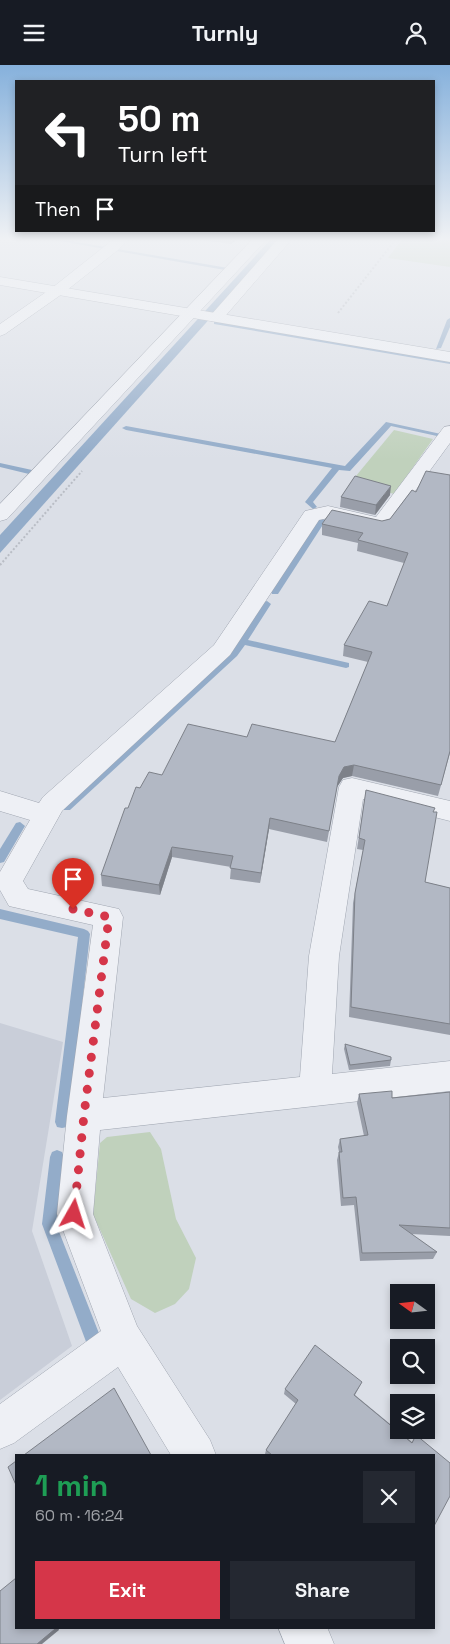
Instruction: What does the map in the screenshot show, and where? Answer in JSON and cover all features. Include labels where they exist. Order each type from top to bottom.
[{"type":"street","points":[[0,331],[26,313]]},
{"type":"street","points":[[184,313],[450,357]]},
{"type":"street","points":[[215,318],[220,313]]},
{"type":"street","points":[[0,515],[192,314]]},
{"type":"street","points":[[194,1454],[123,1339],[74,1214],[84,1115],[109,917],[19,898],[9,881],[52,804],[222,650],[312,515],[328,512],[381,524],[450,431]]},
{"type":"street","points":[[315,1090],[324,956],[352,787],[450,811]]},
{"type":"street","points":[[0,801],[46,815]]},
{"type":"street","points":[[84,1115],[450,1076]]},
{"type":"street","points":[[0,1429],[123,1339]]},
{"type":"street","points":[[302,1629],[312,1644]]},
{"type":"path","points":[[321,335],[338,313]]},
{"type":"shaded area","points":[[0,1023],[63,1042],[32,1231],[72,1346],[0,1400]]},
{"type":"green space","points":[[394,430],[433,439],[394,494],[351,482]]},
{"type":"green space","points":[[150,1132],[161,1149],[176,1219],[196,1258],[189,1289],[175,1304],[155,1313],[131,1299],[93,1214],[100,1143],[107,1137]]},
{"type":"water","points":[[204,313],[215,313],[0,553],[0,535]]},
{"type":"building","points":[[426,471],[450,475],[450,751],[441,785],[354,765],[344,767],[339,776],[329,831],[270,818],[261,873],[230,868],[233,856],[172,847],[159,885],[101,875],[125,808],[128,808],[136,787],[140,788],[149,772],[162,775],[188,724],[247,737],[252,724],[335,742],[372,652],[344,645],[369,601],[387,606],[408,553],[358,540],[363,533],[322,524],[332,510],[382,521],[390,519],[412,490],[416,492]]},
{"type":"building","points":[[355,476],[391,486],[376,505],[341,497]]},
{"type":"building","points":[[366,790],[435,808],[433,812],[437,812],[425,882],[450,888],[450,1024],[351,1007],[355,893],[365,840],[359,838]]},
{"type":"building","points":[[345,1044],[391,1057],[391,1060],[350,1065]]},
{"type":"building","points":[[392,1091],[392,1098],[450,1092],[450,1228],[399,1225],[437,1252],[362,1253],[356,1197],[343,1198],[339,1152],[342,1152],[340,1139],[368,1135],[359,1094]]},
{"type":"building","points":[[315,1345],[362,1382],[354,1395],[390,1425],[390,1439],[407,1439],[412,1443],[414,1439],[421,1439],[450,1463],[450,1496],[435,1524],[435,1454],[271,1454],[266,1450],[298,1400],[285,1389]]},
{"type":"building","points":[[114,1388],[150,1454],[25,1454]]},
{"type":"building","points":[[15,1462],[15,1483],[8,1467]]},
{"type":"building","points":[[15,1579],[15,1629],[55,1629],[37,1644],[0,1644],[0,1591]]},
{"type":"waterway","points":[[438,348],[450,320]]},
{"type":"waterway","points":[[216,323],[450,362]]},
{"type":"waterway","points":[[337,467],[347,469],[389,424],[437,434]]},
{"type":"waterway","points":[[126,428],[337,467]]},
{"type":"waterway","points":[[0,465],[29,472]]},
{"type":"waterway","points":[[313,507],[309,502],[337,467]]},
{"type":"waterway","points":[[275,592],[322,520]]},
{"type":"waterway","points":[[243,641],[267,604]]},
{"type":"waterway","points":[[66,807],[234,654],[243,641]]},
{"type":"waterway","points":[[243,641],[346,665]]},
{"type":"waterway","points":[[0,859],[20,826]]},
{"type":"waterway","points":[[0,914],[84,934],[62,1122]]},
{"type":"waterway","points":[[57,1157],[49,1224],[94,1341]]},
{"type":"route","points":[[73,909],[109,917],[84,1115],[74,1214]]}]
